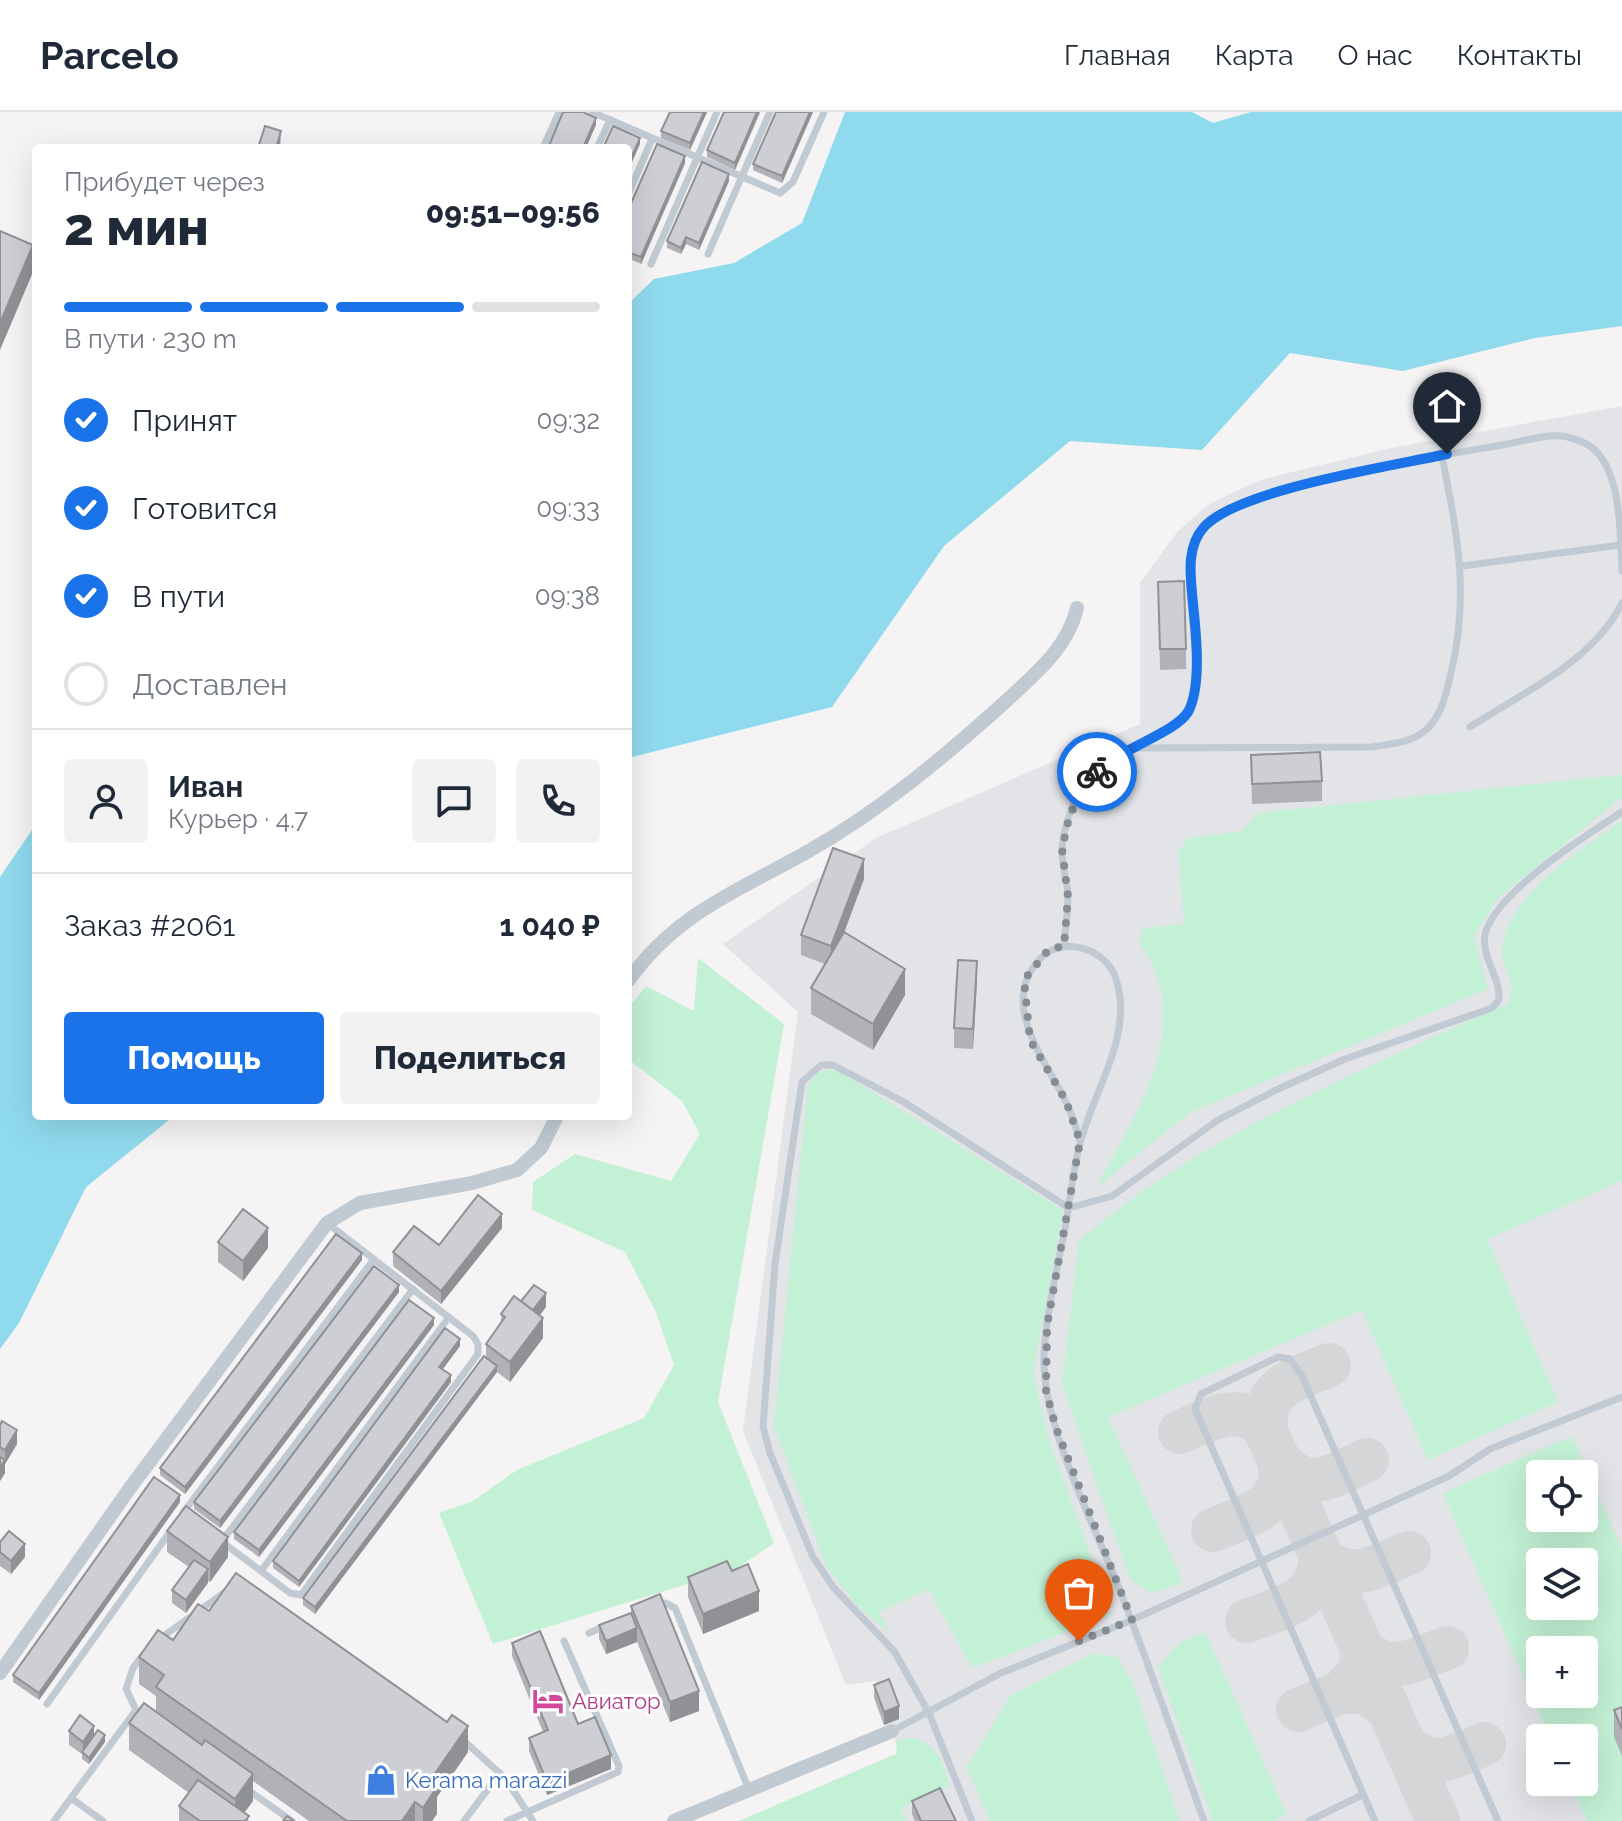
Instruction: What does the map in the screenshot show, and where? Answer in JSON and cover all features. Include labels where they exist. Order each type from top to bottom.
[{"type":"street","points":[[632,976],[649,954],[703,907],[808,852],[929,769],[1036,673],[1068,635],[1077,608]]},
{"type":"street","points":[[0,1673],[130,1488],[327,1223],[347,1207],[360,1203],[472,1183],[517,1170],[541,1148],[555,1120]]},
{"type":"street","points":[[674,1821],[892,1731]]},
{"type":"lane","points":[[545,144],[559,112]]},
{"type":"lane","points":[[592,112],[772,192],[787,189],[824,112]]},
{"type":"lane","points":[[651,264],[717,112]]},
{"type":"lane","points":[[708,254],[770,112]]},
{"type":"lane","points":[[599,144],[610,120]]},
{"type":"lane","points":[[632,186],[652,139]]},
{"type":"lane","points":[[1064,946],[1068,897],[1062,849],[1069,818],[1083,786],[1107,761],[1180,722],[1195,694],[1196,633],[1190,567],[1193,547],[1204,528],[1226,511],[1290,489],[1442,456],[1561,436],[1590,446],[1607,461],[1618,509],[1622,571]]},
{"type":"lane","points":[[1130,748],[1371,747],[1408,741],[1427,729],[1443,706],[1460,636],[1462,566],[1442,456]]},
{"type":"lane","points":[[1462,566],[1620,545]]},
{"type":"lane","points":[[1470,727],[1583,654],[1613,621],[1622,603]]},
{"type":"lane","points":[[972,1821],[929,1713],[894,1651],[834,1588],[813,1557],[770,1453],[763,1427],[775,1264],[802,1082],[821,1065],[853,1072],[1069,1208],[1112,1196],[1218,1120],[1276,1090],[1345,1059],[1492,1008],[1499,1000],[1500,991],[1485,946],[1486,931],[1496,915],[1547,862],[1622,812]]},
{"type":"lane","points":[[1080,1141],[1066,1101],[1030,1040],[1025,1005],[1024,980],[1049,949],[1064,946],[1077,946],[1094,953],[1111,967],[1117,981],[1119,1039],[1080,1141],[1047,1326],[1046,1391],[1056,1428],[1132,1620],[1204,1821]]},
{"type":"lane","points":[[209,1532],[296,1596],[305,1591],[472,1366],[478,1344],[449,1317],[327,1223]]},
{"type":"lane","points":[[47,1704],[183,1513],[374,1259]]},
{"type":"lane","points":[[222,1541],[413,1289]]},
{"type":"lane","points":[[261,1571],[449,1317]]},
{"type":"lane","points":[[1375,1821],[1195,1403],[1201,1394],[1278,1357],[1290,1359],[1302,1376],[1498,1821]]},
{"type":"lane","points":[[892,1731],[1001,1673],[1132,1620],[1449,1476],[1490,1449],[1622,1397]]},
{"type":"lane","points":[[183,1513],[196,1522]]},
{"type":"lane","points":[[149,1719],[136,1710],[126,1689],[128,1678],[149,1647],[189,1621],[221,1592],[242,1588]]},
{"type":"lane","points":[[652,1608],[665,1603],[675,1608],[750,1791]]},
{"type":"lane","points":[[589,1633],[614,1623]]},
{"type":"lane","points":[[507,1821],[618,1772],[564,1641]]},
{"type":"lane","points":[[54,1821],[136,1710]]},
{"type":"lane","points":[[447,1729],[473,1747],[500,1773],[533,1821]]},
{"type":"lane","points":[[464,1821],[500,1773]]},
{"type":"lane","points":[[240,1784],[292,1821]]},
{"type":"lane","points":[[1309,1821],[1362,1795]]},
{"type":"lane","points":[[71,1798],[103,1821]]},
{"type":"shaded area","points":[[1622,406],[1622,1821],[739,1821],[900,1752],[889,1724],[884,1725],[874,1698],[881,1695],[875,1681],[846,1685],[743,1431],[798,1012],[723,944],[876,838],[1140,724],[1140,583],[1177,532],[1209,504],[1260,480],[1391,448]]},
{"type":"green space","points":[[1622,775],[1622,797],[1499,897],[1474,936],[1488,989],[1191,1112],[1096,1188],[1137,1112],[1158,1059],[1163,1031],[1163,1003],[1157,975],[1139,942],[1144,928],[1184,924],[1179,852],[1188,838],[1242,831],[1259,813]]},
{"type":"green space","points":[[1622,821],[1622,1181],[1487,1239],[1558,1402],[1428,1460],[1362,1310],[1108,1417],[1183,1582],[1152,1594],[1130,1579],[1062,1384],[1079,1241],[1127,1203],[1231,1136],[1341,1080],[1509,1003],[1511,985],[1502,949],[1507,929],[1517,910],[1549,875]]},
{"type":"green space","points":[[698,958],[784,1024],[718,1402],[774,1543],[736,1569],[493,1644],[439,1513],[473,1501],[517,1470],[644,1418],[674,1365],[655,1310],[625,1252],[532,1210],[533,1182],[575,1154],[671,1181],[700,1134],[682,1101],[632,1062],[632,1004],[646,986],[694,1011]]},
{"type":"green space","points":[[838,1071],[1063,1210],[1033,1373],[1047,1435],[1107,1600],[1109,1616],[972,1668],[929,1589],[879,1612],[890,1633],[857,1606],[826,1565],[774,1426],[808,1085],[818,1073]]},
{"type":"green space","points":[[1572,1436],[1583,1460],[1526,1460],[1526,1532],[1598,1532],[1598,1495],[1622,1549],[1622,1821],[1587,1821],[1575,1796],[1598,1796],[1598,1724],[1544,1724],[1537,1708],[1598,1708],[1598,1636],[1526,1636],[1526,1683],[1443,1493]]},
{"type":"green space","points":[[1205,1632],[1287,1815],[1273,1821],[1213,1821],[1158,1667],[1180,1643]]},
{"type":"green space","points":[[1092,1654],[1118,1657],[1133,1684],[1180,1821],[990,1821],[967,1767],[1010,1696]]},
{"type":"green space","points":[[904,1738],[923,1742],[936,1752],[950,1786],[901,1808],[906,1821],[739,1821],[897,1754],[896,1742]]},
{"type":"water","points":[[845,112],[1192,112],[1213,123],[1251,112],[1622,112],[1622,326],[1535,338],[1403,371],[1290,353],[1202,450],[1070,441],[944,546],[832,707],[632,757],[632,300],[654,279],[734,263],[802,223]]},
{"type":"water","points":[[32,830],[32,1120],[169,1120],[86,1187],[19,1323],[0,1349],[0,877]]},
{"type":"building","points":[[563,112],[583,112],[596,118],[585,144],[550,144]]},
{"type":"building","points":[[670,112],[704,112],[690,143],[661,131]]},
{"type":"building","points":[[724,112],[757,112],[735,163],[707,150]]},
{"type":"building","points":[[776,112],[810,112],[782,176],[753,164]]},
{"type":"building","points":[[265,126],[281,131],[277,144],[259,144]]},
{"type":"building","points":[[613,126],[640,138],[632,156],[632,144],[605,144]]},
{"type":"building","points":[[657,144],[685,156],[641,257],[632,254],[632,201]]},
{"type":"building","points":[[702,162],[729,174],[699,243],[686,237],[681,248],[667,241]]},
{"type":"building","points":[[0,231],[32,245],[32,247],[0,323]]},
{"type":"building","points":[[1184,581],[1186,649],[1160,649],[1158,582]]},
{"type":"building","points":[[1320,752],[1322,781],[1252,784],[1251,755]]},
{"type":"building","points":[[833,848],[864,859],[831,946],[801,935]]},
{"type":"building","points":[[844,932],[905,969],[873,1024],[811,988]]},
{"type":"building","points":[[958,960],[977,961],[973,1029],[954,1028]]},
{"type":"building","points":[[478,1195],[502,1214],[441,1291],[393,1252],[414,1226],[439,1245]]},
{"type":"building","points":[[243,1209],[268,1228],[243,1261],[218,1242]]},
{"type":"building","points":[[336,1234],[362,1253],[185,1487],[160,1468]]},
{"type":"building","points":[[374,1266],[399,1285],[220,1521],[194,1502]]},
{"type":"building","points":[[534,1285],[546,1293],[533,1310],[521,1301]]},
{"type":"building","points":[[514,1296],[543,1318],[510,1362],[486,1344],[505,1317],[501,1314]]},
{"type":"building","points":[[409,1300],[434,1318],[259,1550],[234,1532]]},
{"type":"building","points":[[445,1328],[460,1339],[439,1367],[451,1375],[299,1581],[273,1561]]},
{"type":"building","points":[[484,1356],[497,1366],[315,1607],[303,1598]]},
{"type":"building","points":[[2,1421],[17,1430],[5,1450],[0,1447]]},
{"type":"building","points":[[154,1477],[180,1495],[39,1693],[13,1675]]},
{"type":"building","points":[[186,1506],[228,1537],[210,1562],[167,1531]]},
{"type":"building","points":[[9,1531],[25,1544],[11,1561],[0,1552],[0,1542]]},
{"type":"building","points":[[194,1560],[208,1569],[186,1600],[172,1590]]},
{"type":"building","points":[[727,1561],[732,1571],[748,1564],[759,1591],[703,1614],[688,1577]]},
{"type":"building","points":[[236,1573],[447,1722],[452,1715],[468,1726],[429,1782],[437,1787],[423,1808],[415,1802],[402,1821],[347,1821],[156,1687],[164,1675],[139,1657],[158,1630],[173,1640],[198,1604],[209,1611]]},
{"type":"building","points":[[660,1594],[699,1691],[670,1702],[631,1606]]},
{"type":"building","points":[[631,1613],[637,1628],[606,1641],[599,1625]]},
{"type":"building","points":[[540,1631],[578,1724],[595,1717],[611,1755],[547,1782],[529,1738],[548,1730],[512,1643]]},
{"type":"building","points":[[889,1679],[899,1706],[884,1712],[874,1685]]},
{"type":"building","points":[[144,1703],[202,1745],[205,1740],[253,1774],[235,1799],[129,1723]]},
{"type":"building","points":[[1622,1707],[1622,1729],[1614,1710]]},
{"type":"building","points":[[80,1715],[94,1726],[83,1742],[69,1731]]},
{"type":"building","points":[[98,1730],[105,1735],[89,1758],[82,1752]]},
{"type":"building","points":[[198,1780],[249,1816],[245,1821],[200,1821],[179,1806]]},
{"type":"building","points":[[940,1788],[956,1821],[921,1821],[912,1801]]},
{"type":"taxiway","points":[[1180,1432],[1214,1418],[1236,1414],[1247,1416],[1266,1431],[1266,1416],[1275,1394],[1292,1381],[1329,1365]]},
{"type":"taxiway","points":[[1266,1431],[1438,1821]]},
{"type":"taxiway","points":[[1213,1530],[1252,1514],[1272,1499],[1278,1489],[1279,1460],[1290,1471],[1311,1480],[1332,1476],[1367,1460]]},
{"type":"taxiway","points":[[1247,1621],[1286,1606],[1307,1593],[1319,1571],[1321,1556],[1331,1565],[1353,1571],[1375,1567],[1409,1553]]},
{"type":"taxiway","points":[[1389,1709],[1365,1692],[1342,1692],[1361,1670],[1362,1649],[1383,1662],[1393,1664],[1414,1661],[1447,1648]]},
{"type":"taxiway","points":[[1298,1710],[1342,1692]]},
{"type":"taxiway","points":[[1403,1742],[1422,1757],[1432,1760],[1462,1754],[1484,1744]]},
{"type":"way so far","points":[[1079,1641],[1132,1620],[1056,1428],[1046,1391],[1044,1357],[1047,1326],[1080,1141],[1066,1101],[1030,1040],[1024,980],[1049,949],[1064,946],[1068,897],[1062,849],[1069,818],[1083,786],[1097,772]]},
{"type":"place","name":"Авиатор","points":[[548,1701]]},
{"type":"place","name":"Kerama marazzi","points":[[381,1780]]},
{"type":"route","points":[[1097,772],[1107,761],[1180,722],[1188,711],[1195,694],[1196,633],[1190,567],[1193,547],[1204,528],[1226,511],[1290,489],[1447,454]]}]
